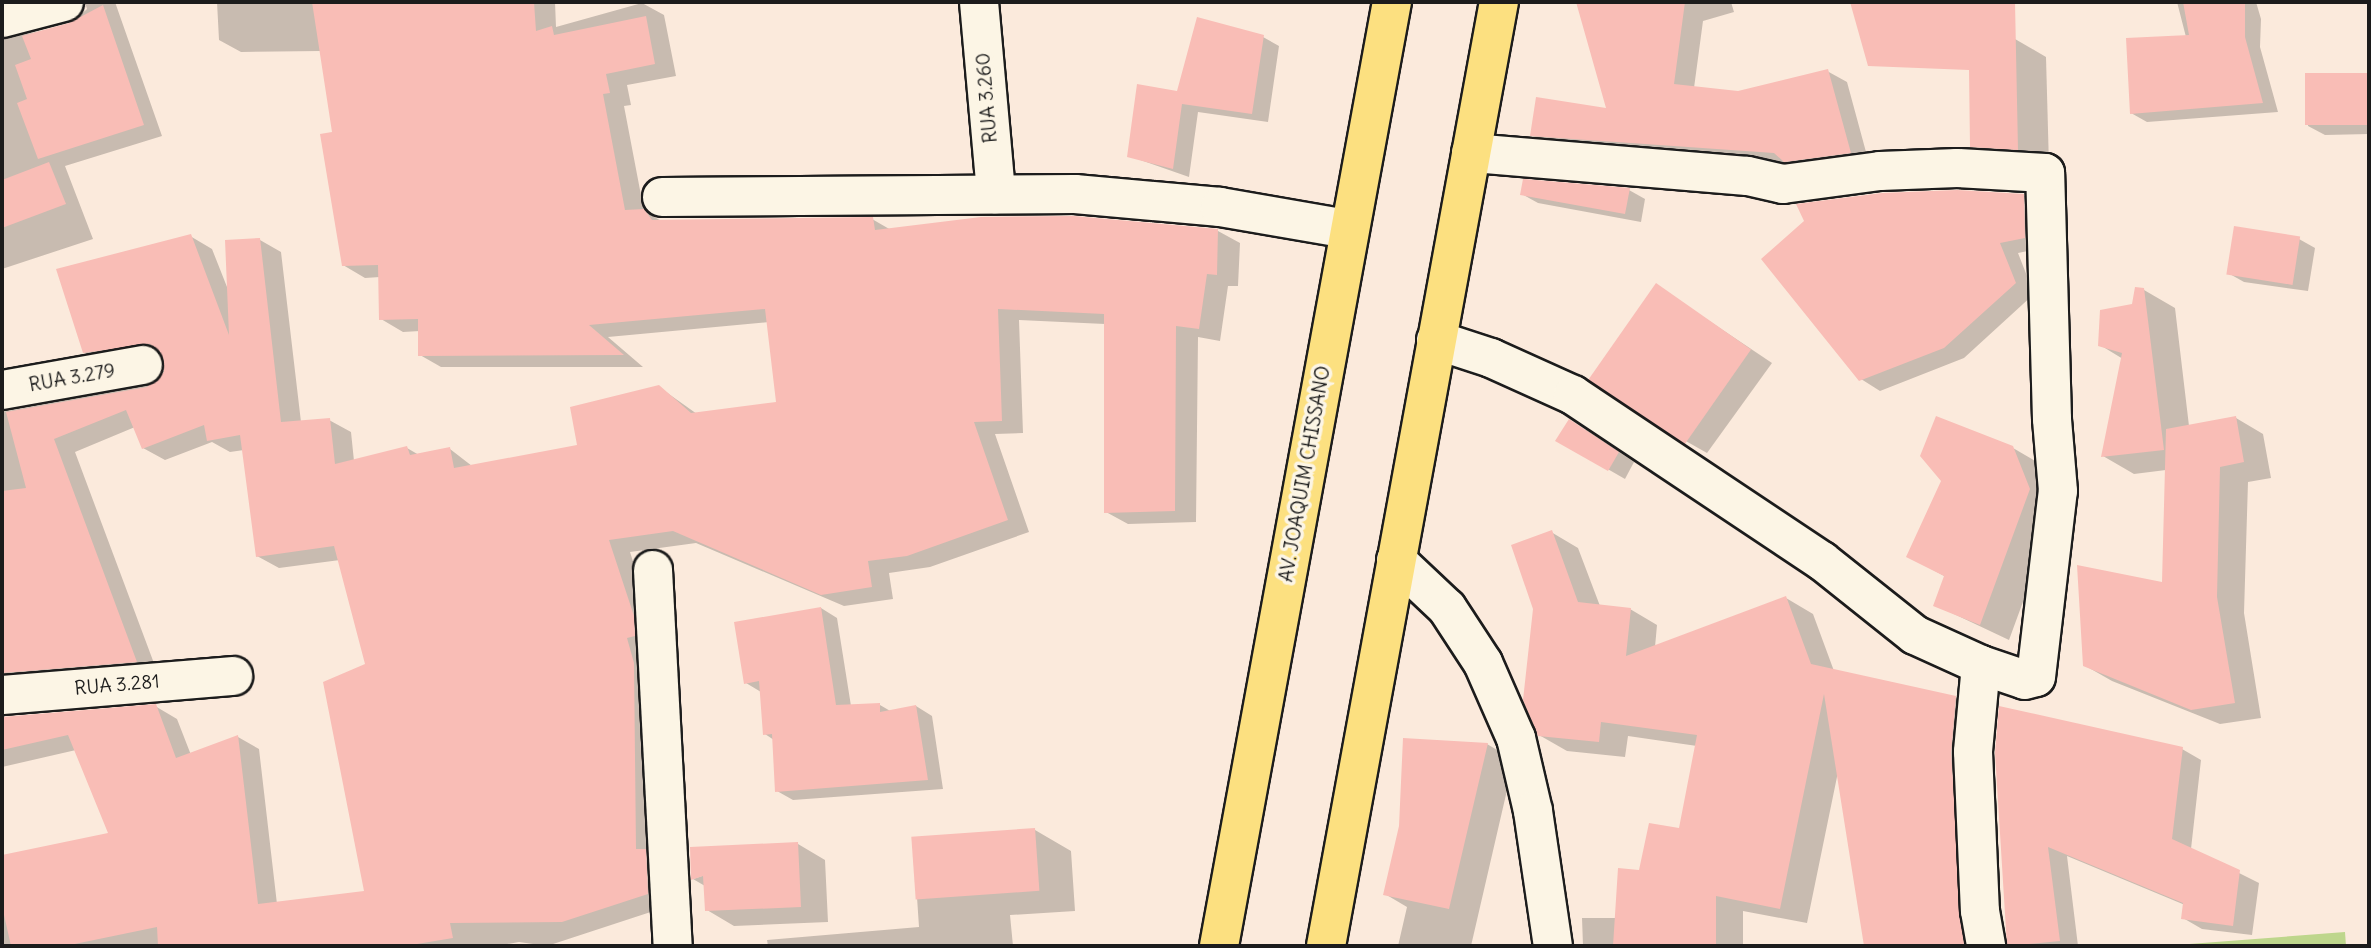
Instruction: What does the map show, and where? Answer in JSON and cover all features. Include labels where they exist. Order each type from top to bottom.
[{"type":"main road","name":"AV. JOAQUIM CHISSANO","points":[[1219,946],[1348,229],[1392,2]]},
{"type":"main road","points":[[1326,946],[1499,2]]},
{"type":"street","points":[[2,18],[64,2]]},
{"type":"street","name":"RUA 3.260","points":[[979,2],[996,194]]},
{"type":"street","points":[[1436,340],[1492,358],[1573,395],[1822,561],[1915,635],[1980,665],[2025,680],[2036,677],[2058,491],[2052,419],[2045,173],[1957,168],[1880,171],[1783,184],[1747,176],[1471,153]]},
{"type":"street","points":[[662,197],[1075,194],[1167,201],[1297,217],[1348,229]]},
{"type":"street","name":"RUA 3.279","points":[[2,390],[143,365]]},
{"type":"street","points":[[1396,560],[1447,608],[1483,663],[1516,737],[1533,811],[1553,946]]},
{"type":"street","points":[[653,570],[673,946]]},
{"type":"street","points":[[1980,665],[1973,752],[1980,911],[1986,946]]},
{"type":"street","name":"RUA 3.281","points":[[2,695],[233,676]]},
{"type":"green space","points":[[2345,932],[2346,946],[2163,946]]},
{"type":"building","points":[[312,2],[534,2],[536,31],[552,26],[554,35],[646,16],[655,64],[606,74],[610,93],[603,94],[625,210],[644,209],[652,220],[873,217],[875,230],[981,217],[1074,216],[1218,229],[1217,275],[1207,274],[1199,329],[1176,326],[1175,511],[1104,513],[1104,314],[998,309],[1002,421],[974,422],[1008,520],[907,556],[868,561],[872,587],[821,595],[673,531],[609,540],[634,616],[635,636],[627,638],[634,663],[636,849],[646,849],[648,894],[562,922],[450,923],[453,938],[405,946],[158,946],[157,927],[65,946],[11,946],[2,906],[2,855],[108,833],[68,735],[2,750],[2,717],[156,704],[176,758],[238,735],[258,904],[364,891],[323,682],[365,664],[334,546],[256,557],[240,435],[207,441],[204,425],[142,449],[126,410],[54,439],[137,662],[2,673],[2,491],[26,488],[6,412],[147,387],[164,372],[160,352],[150,344],[83,353],[56,269],[191,234],[229,335],[225,240],[260,238],[281,422],[330,418],[335,464],[407,446],[410,455],[450,447],[454,468],[577,445],[570,407],[659,385],[691,413],[776,402],[765,309],[589,325],[624,355],[418,356],[418,319],[379,320],[378,265],[342,266],[320,134],[332,132]]},
{"type":"building","points":[[1576,2],[1685,2],[1674,84],[1738,91],[1828,69],[1851,153],[1784,162],[1774,153],[1530,136],[1536,97],[1606,108]]},
{"type":"building","points":[[1850,2],[2015,2],[2018,150],[1970,147],[1969,70],[1868,66]]},
{"type":"building","points":[[2183,2],[2245,2],[2245,37],[2263,103],[2130,114],[2126,38],[2189,35]]},
{"type":"building","points":[[103,5],[144,125],[38,159],[17,103],[27,99],[15,65],[31,59],[22,36],[69,23]]},
{"type":"building","points":[[1197,17],[1264,35],[1252,114],[1182,104],[1173,169],[1127,157],[1137,84],[1177,91]]},
{"type":"building","points":[[2305,73],[2369,73],[2369,125],[2305,125]]},
{"type":"building","points":[[49,162],[66,204],[2,228],[2,180]]},
{"type":"building","points":[[1523,179],[1630,188],[1625,214],[1520,195]]},
{"type":"building","points":[[1957,190],[2024,194],[2025,238],[2000,243],[2016,283],[1944,348],[1859,381],[1761,259],[1804,221],[1796,204],[1882,193]]},
{"type":"building","points":[[2234,226],[2300,236],[2293,285],[2226,274]]},
{"type":"building","points":[[1656,283],[1751,350],[1683,446],[1588,380]]},
{"type":"building","points":[[2135,287],[2144,288],[2164,450],[2101,457],[2122,353],[2098,346],[2100,310],[2132,304]]},
{"type":"building","points":[[1936,416],[2013,446],[2030,489],[1980,625],[1933,606],[1944,576],[1906,557],[1941,481],[1920,456]]},
{"type":"building","points":[[2236,416],[2244,462],[2220,467],[2217,597],[2235,703],[2191,710],[2083,666],[2077,565],[2162,582],[2166,429]]},
{"type":"building","points":[[1569,419],[1619,452],[1608,471],[1555,441]]},
{"type":"building","points":[[1552,530],[1578,602],[1631,608],[1626,656],[1786,596],[1811,664],[1956,696],[1951,753],[1964,946],[1864,946],[1824,694],[1780,909],[1716,896],[1716,946],[1613,946],[1618,868],[1639,870],[1649,823],[1679,828],[1697,735],[1601,722],[1599,742],[1538,736],[1523,700],[1533,609],[1511,545]]},
{"type":"building","points":[[821,607],[836,705],[880,703],[880,712],[916,705],[928,780],[775,792],[772,734],[763,735],[759,681],[744,684],[734,622]]},
{"type":"building","points":[[1999,706],[2183,747],[2172,839],[2240,870],[2233,926],[2181,919],[2183,903],[2048,847],[2060,941],[2007,946],[1995,753]]},
{"type":"building","points":[[1403,738],[1488,743],[1449,909],[1383,895],[1399,826]]},
{"type":"building","points":[[1035,828],[1039,891],[916,899],[911,837]]},
{"type":"building","points":[[798,842],[801,907],[705,911],[703,876],[691,880],[690,847]]}]
